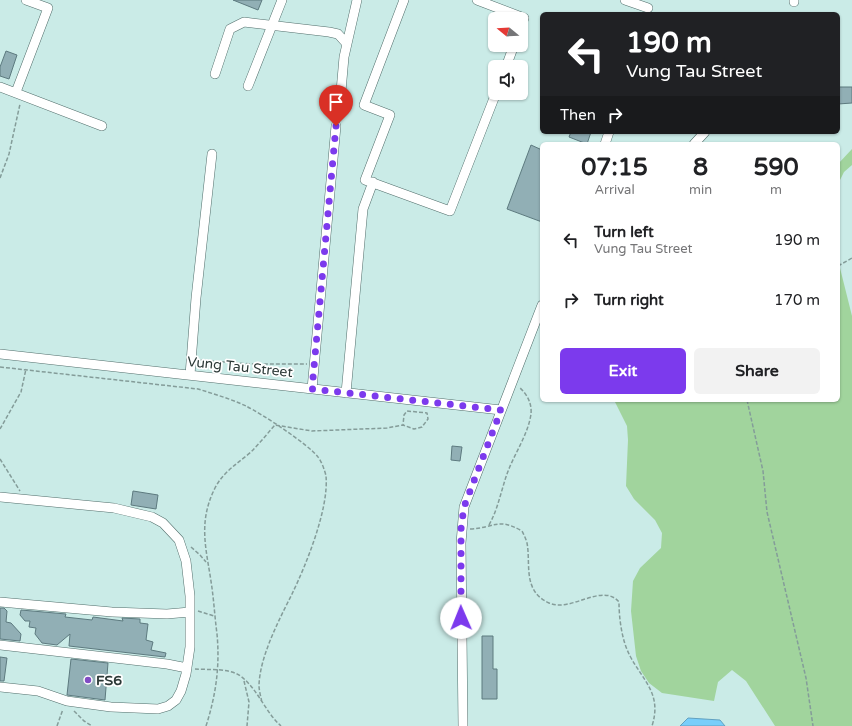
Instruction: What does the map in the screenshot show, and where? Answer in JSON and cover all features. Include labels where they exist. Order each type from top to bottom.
[{"type":"street","points":[[19,93],[48,8],[26,0]]},
{"type":"street","points":[[248,86],[282,0]]},
{"type":"street","points":[[339,114],[347,44],[357,0]]},
{"type":"street","points":[[404,0],[364,105],[390,115],[365,180],[450,211],[493,100]]},
{"type":"street","points":[[477,0],[508,12]]},
{"type":"street","points":[[625,0],[648,7]]},
{"type":"street","points":[[215,74],[230,29],[244,22],[338,34],[347,44]]},
{"type":"street","points":[[0,86],[102,126]]},
{"type":"street","points":[[312,389],[336,126]]},
{"type":"street","points":[[696,142],[703,134]]},
{"type":"street","points":[[190,375],[196,298],[212,154]]},
{"type":"street","points":[[346,392],[363,209],[373,182]]},
{"type":"street","points":[[463,726],[461,529],[464,507],[540,310]]},
{"type":"street","name":"Vung Tau Street","points":[[0,354],[501,410]]},
{"type":"street","points":[[0,497],[114,508],[152,517],[163,523],[179,540],[186,561],[190,612],[190,647],[187,668],[181,691],[176,700],[168,706],[158,709],[111,707],[67,701],[38,691],[0,687]]},
{"type":"street","points":[[0,602],[112,612],[167,614],[190,612]]},
{"type":"street","points":[[0,645],[167,664],[187,668]]},
{"type":"path","points":[[0,178],[9,154],[16,127],[19,93]]},
{"type":"path","points":[[840,265],[852,258]]},
{"type":"path","points":[[191,360],[277,365],[314,364]]},
{"type":"path","points":[[0,367],[198,389],[227,398],[248,407],[294,437],[319,457],[326,476],[323,510],[312,543],[292,593],[280,618],[265,659],[259,685],[262,703]]},
{"type":"path","points":[[0,429],[21,392],[26,369]]},
{"type":"path","points":[[489,525],[496,512],[507,472],[523,437],[530,414],[529,399],[524,391],[511,384]]},
{"type":"path","points":[[746,402],[763,471],[767,512],[806,678],[813,726]]},
{"type":"path","points":[[275,425],[312,431],[387,428],[403,425],[414,429],[422,427],[428,419],[426,413],[407,411],[404,415],[403,425]]},
{"type":"path","points":[[206,726],[215,698],[217,640],[204,530],[206,508],[215,487],[225,472],[252,451],[275,425]]},
{"type":"path","points":[[0,459],[13,482],[27,500]]},
{"type":"path","points":[[461,529],[481,528],[499,522],[509,524],[522,531],[527,543],[527,572],[531,585],[539,596],[547,603],[555,606],[567,605],[595,596],[605,595],[616,598],[619,602],[619,612],[624,640],[630,655],[650,689],[656,704],[652,726]]},
{"type":"path","points":[[179,540],[193,548],[207,563]]},
{"type":"path","points":[[190,612],[201,611],[214,616]]},
{"type":"path","points":[[187,668],[217,670],[238,675],[244,680],[281,726]]},
{"type":"path","points":[[244,680],[249,702],[247,726]]},
{"type":"path","points":[[57,726],[67,701]]},
{"type":"path","points":[[67,701],[73,710],[84,721],[92,726]]},
{"type":"green space","points":[[852,149],[852,165],[844,172],[840,180],[840,162]]},
{"type":"green space","points":[[840,268],[852,316],[852,726],[775,726],[746,681],[732,670],[718,682],[714,701],[662,693],[649,683],[641,671],[636,656],[631,611],[633,581],[640,568],[661,548],[662,533],[655,520],[634,499],[626,486],[628,440],[627,426],[615,402],[840,402]]},
{"type":"water","points":[[688,718],[720,720],[725,726],[680,726]]},
{"type":"building","points":[[233,0],[262,0],[258,10]]},
{"type":"building","points":[[6,51],[17,55],[9,79],[0,76],[0,67]]},
{"type":"building","points":[[840,87],[852,87],[852,103],[840,104]]},
{"type":"building","points":[[570,134],[590,134],[588,142],[582,142],[569,137]]},
{"type":"building","points":[[531,145],[540,149],[540,221],[507,209]]},
{"type":"building","points":[[452,446],[462,447],[460,461],[451,460]]},
{"type":"building","points":[[133,491],[158,495],[156,509],[131,505]]},
{"type":"building","points":[[0,608],[4,608],[7,611],[6,622],[11,623],[21,634],[20,641],[0,639]]},
{"type":"building","points":[[21,610],[66,614],[65,617],[92,620],[93,617],[123,621],[122,618],[140,619],[140,623],[148,624],[146,640],[153,642],[151,650],[166,653],[165,657],[69,646],[70,634],[57,645],[42,643],[35,634],[36,628],[29,627],[30,621],[25,621],[20,615]]},
{"type":"building","points":[[482,636],[493,636],[493,669],[497,669],[497,699],[482,699]]},
{"type":"building","points":[[0,657],[7,658],[4,681],[0,681]]},
{"type":"building","name":"FS6","points":[[71,659],[108,663],[105,700],[67,695]]},
{"type":"place","name":"FS6","points":[[88,680]]},
{"type":"route","points":[[336,126],[312,389],[501,410],[464,507],[461,529],[461,618]]}]
